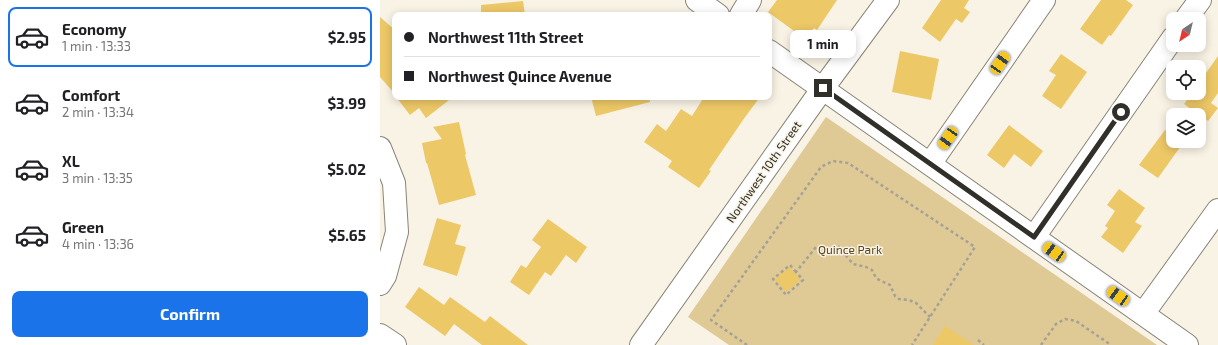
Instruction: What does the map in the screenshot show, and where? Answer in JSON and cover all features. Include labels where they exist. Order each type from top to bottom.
[{"type":"street","points":[[697,0],[714,12]]},
{"type":"street","points":[[743,12],[750,0]]},
{"type":"street","name":"Northwest 10th Street","points":[[641,345],[823,88],[888,0]]},
{"type":"street","points":[[930,164],[1044,0]]},
{"type":"street","points":[[1191,12],[1200,0]]},
{"type":"street","points":[[1034,237],[1166,48]]},
{"type":"street","points":[[772,53],[1187,345]]},
{"type":"street","points":[[380,148],[394,183],[397,232],[385,276],[380,284]]},
{"type":"street","points":[[1143,314],[1218,210]]},
{"type":"street","points":[[380,335],[395,345]]},
{"type":"path","points":[[747,345],[711,320],[821,167],[833,161],[848,163],[975,247],[912,345]]},
{"type":"path","points":[[838,246],[853,264],[872,270],[876,278],[890,285],[895,296],[899,299],[909,300],[916,303],[930,317]]},
{"type":"path","points":[[796,272],[816,247]]},
{"type":"path","points":[[790,265],[796,272],[803,280],[786,295],[773,279],[790,265]]},
{"type":"path","points":[[1041,345],[1056,324],[1065,319],[1076,321],[1112,345]]},
{"type":"path","points":[[978,340],[984,345]]},
{"type":"green space","name":"Quince Park","points":[[826,117],[1157,345],[729,345],[688,317]]},
{"type":"building","points":[[777,0],[837,0],[817,30],[814,28],[805,39],[772,15],[772,12],[768,12]]},
{"type":"building","points":[[941,0],[969,0],[964,8],[970,12],[962,23],[956,19],[940,42],[922,28]]},
{"type":"building","points":[[1101,0],[1126,0],[1133,5],[1111,36],[1109,35],[1102,45],[1080,29]]},
{"type":"building","points":[[523,1],[525,12],[481,12],[481,5]]},
{"type":"building","points":[[380,17],[392,27],[392,91],[380,77]]},
{"type":"building","points":[[900,51],[939,59],[931,100],[892,92]]},
{"type":"building","points":[[1061,54],[1087,72],[1061,109],[1042,96],[1056,75],[1049,71]]},
{"type":"building","points":[[1218,56],[1218,93],[1211,103],[1218,108],[1208,121],[1206,120],[1206,108],[1189,108],[1184,104],[1187,100],[1206,100],[1206,73]]},
{"type":"building","points":[[398,100],[449,100],[426,118],[419,108],[410,115]]},
{"type":"building","points":[[592,100],[650,100],[650,102],[596,116]]},
{"type":"building","points":[[702,100],[758,100],[709,170],[711,171],[699,188],[668,167],[672,161],[644,142],[657,124],[666,131],[681,109],[692,116]]},
{"type":"building","points":[[459,122],[465,155],[476,195],[439,205],[426,163],[422,143],[442,139],[433,127]]},
{"type":"building","points":[[1009,125],[1043,151],[1031,167],[1014,154],[1004,168],[987,155]]},
{"type":"building","points":[[1165,130],[1166,148],[1179,148],[1158,178],[1139,165]]},
{"type":"building","points":[[1119,189],[1145,208],[1135,222],[1142,226],[1123,253],[1101,237],[1108,228],[1105,226],[1115,211],[1107,205]]},
{"type":"building","points":[[437,218],[461,225],[455,244],[466,247],[457,276],[423,265]]},
{"type":"building","points":[[548,219],[587,247],[576,263],[566,255],[551,276],[545,272],[529,295],[510,282],[521,265],[526,268],[541,247],[532,240]]},
{"type":"building","points":[[790,267],[800,280],[786,292],[775,279]]},
{"type":"building","points":[[419,287],[444,305],[450,297],[485,322],[490,316],[528,345],[482,345],[454,324],[445,336],[405,307]]},
{"type":"building","points":[[945,326],[974,345],[933,345]]},
{"type":"route","points":[[823,88],[1034,237],[1121,112]]}]
